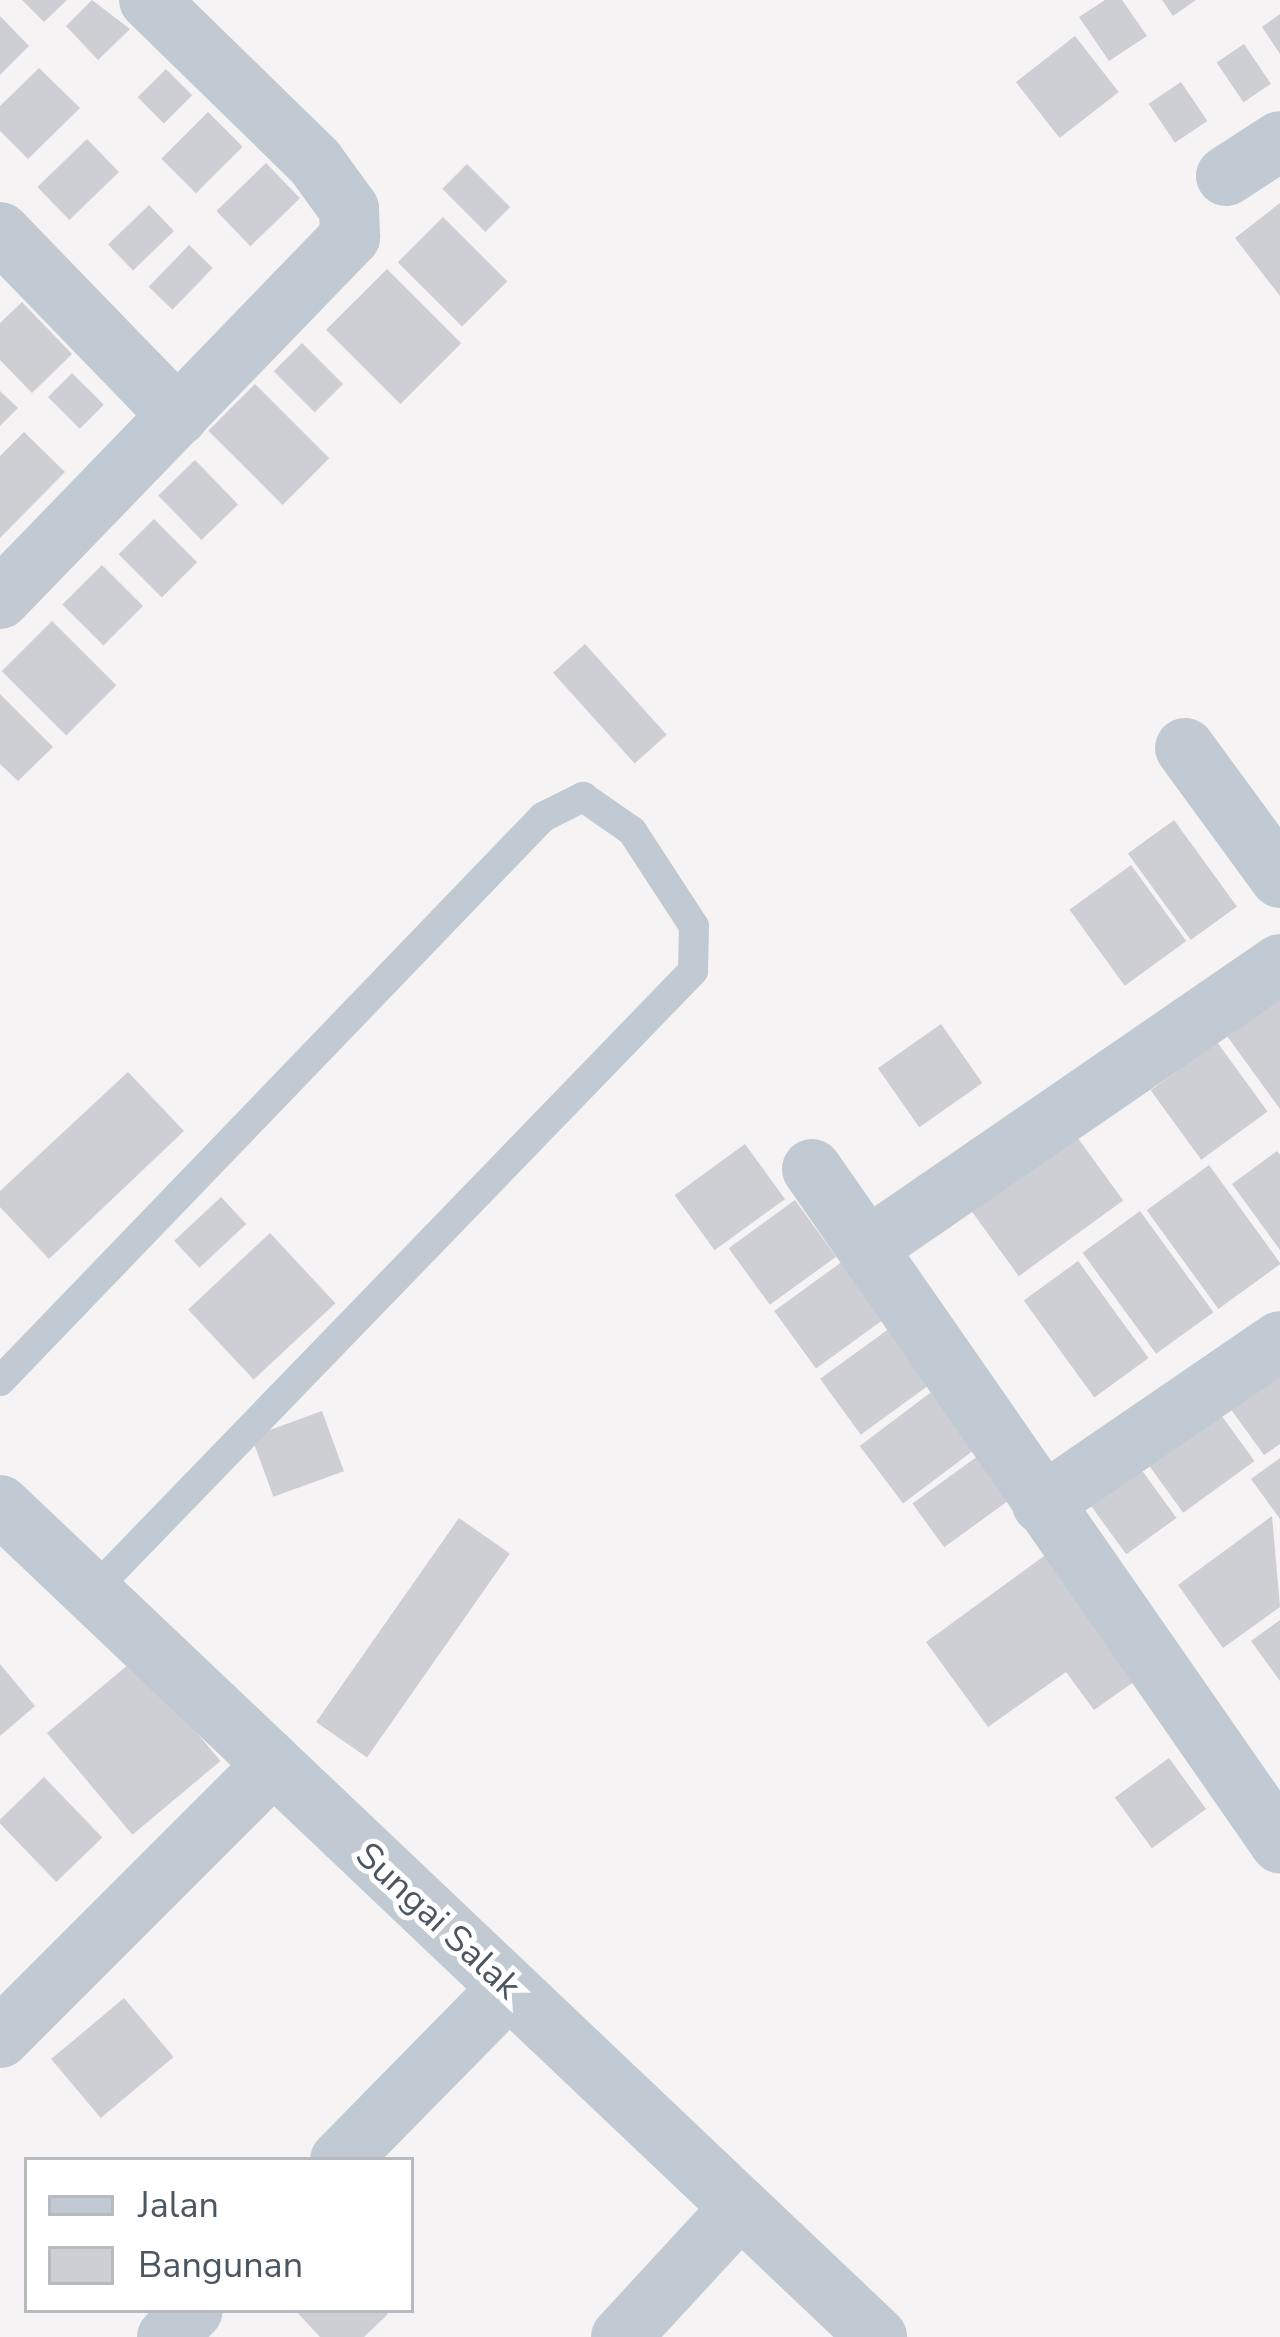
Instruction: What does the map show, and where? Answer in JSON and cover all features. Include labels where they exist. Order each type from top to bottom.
[{"type":"street","points":[[0,598],[350,238],[352,219],[315,162],[148,0]]},
{"type":"street","points":[[1226,176],[1280,141]]},
{"type":"street","points":[[0,232],[178,416]]},
{"type":"street","points":[[1185,748],[1280,878]]},
{"type":"street","points":[[867,1248],[1280,964]]},
{"type":"street","points":[[812,1168],[1280,1843]]},
{"type":"street","points":[[1042,1504],[1280,1340]]},
{"type":"street","name":"Sungai Salak","points":[[13,1542],[92,1592],[877,2337]]},
{"type":"street","points":[[0,2038],[273,1765]]},
{"type":"street","points":[[343,2157],[509,1988]]},
{"type":"street","points":[[621,2337],[740,2207]]},
{"type":"street","points":[[167,2337],[191,2313]]},
{"type":"lane","points":[[0,1382],[543,817],[583,797],[632,831],[694,926],[693,971],[92,1592]]},
{"type":"building","points":[[22,0],[67,0],[44,22]]},
{"type":"building","points":[[92,0],[130,29],[98,60],[66,26]]},
{"type":"building","points":[[1105,0],[1122,0],[1147,36],[1109,61],[1079,17]]},
{"type":"building","points":[[1162,0],[1196,0],[1173,16]]},
{"type":"building","points":[[1280,14],[1280,54],[1262,27]]},
{"type":"building","points":[[0,16],[29,46],[0,75]]},
{"type":"building","points":[[1075,36],[1119,92],[1060,138],[1016,82]]},
{"type":"building","points":[[1244,44],[1271,84],[1243,102],[1217,62]]},
{"type":"building","points":[[39,68],[80,108],[28,159],[0,131],[0,106]]},
{"type":"building","points":[[166,69],[192,95],[164,123],[138,97]]},
{"type":"building","points":[[1181,82],[1207,121],[1175,143],[1149,104]]},
{"type":"building","points":[[208,112],[243,147],[196,193],[161,159]]},
{"type":"building","points":[[87,139],[119,172],[69,220],[37,187]]},
{"type":"building","points":[[266,163],[300,198],[250,246],[216,211]]},
{"type":"building","points":[[467,164],[510,207],[485,232],[442,189]]},
{"type":"building","points":[[1280,203],[1280,296],[1235,238]]},
{"type":"building","points":[[149,205],[174,231],[133,270],[108,245]]},
{"type":"building","points":[[443,217],[507,281],[462,327],[398,262]]},
{"type":"building","points":[[189,245],[213,268],[172,310],[149,287]]},
{"type":"building","points":[[387,269],[461,343],[400,404],[326,330]]},
{"type":"building","points":[[22,302],[72,354],[32,393],[0,360],[0,323]]},
{"type":"building","points":[[302,343],[343,384],[315,412],[274,371]]},
{"type":"building","points":[[72,373],[104,405],[80,429],[48,397]]},
{"type":"building","points":[[255,384],[329,458],[283,505],[208,431]]},
{"type":"building","points":[[0,391],[18,408],[0,426]]},
{"type":"building","points":[[24,432],[65,472],[0,538],[0,456]]},
{"type":"building","points":[[195,460],[238,505],[201,540],[158,495]]},
{"type":"building","points":[[154,519],[197,562],[162,597],[119,554]]},
{"type":"building","points":[[102,565],[143,606],[103,646],[62,605]]},
{"type":"building","points":[[52,621],[116,685],[66,736],[2,671]]},
{"type":"building","points":[[585,644],[667,735],[635,763],[553,673]]},
{"type":"building","points":[[0,694],[53,747],[18,781],[0,764]]},
{"type":"building","points":[[1174,820],[1237,907],[1191,940],[1128,854]]},
{"type":"building","points":[[1131,865],[1186,941],[1125,986],[1070,910]]},
{"type":"building","points":[[1280,989],[1280,1109],[1219,1025]]},
{"type":"building","points":[[941,1024],[982,1083],[919,1127],[878,1068]]},
{"type":"building","points":[[1217,1042],[1268,1112],[1201,1160],[1151,1090]]},
{"type":"building","points":[[128,1072],[184,1131],[49,1259],[0,1207],[0,1191]]},
{"type":"building","points":[[1072,1130],[1123,1200],[1019,1276],[968,1206]]},
{"type":"building","points":[[745,1144],[785,1199],[715,1250],[675,1195]]},
{"type":"building","points":[[1277,1151],[1280,1155],[1280,1250],[1232,1184]]},
{"type":"building","points":[[1209,1165],[1280,1263],[1218,1309],[1147,1210]]},
{"type":"building","points":[[221,1197],[246,1224],[199,1268],[174,1241]]},
{"type":"building","points":[[795,1200],[836,1257],[770,1305],[729,1248]]},
{"type":"building","points":[[1140,1211],[1213,1312],[1156,1354],[1083,1253]]},
{"type":"building","points":[[270,1233],[335,1303],[254,1380],[188,1309]]},
{"type":"building","points":[[843,1261],[885,1318],[816,1368],[774,1311]]},
{"type":"building","points":[[1078,1261],[1149,1358],[1094,1397],[1024,1300]]},
{"type":"building","points":[[897,1323],[938,1379],[861,1435],[820,1379]]},
{"type":"building","points":[[1280,1348],[1280,1444],[1264,1455],[1219,1393]]},
{"type":"building","points":[[934,1390],[977,1448],[903,1503],[860,1446]]},
{"type":"building","points":[[1208,1397],[1254,1461],[1183,1513],[1137,1449]]},
{"type":"building","points":[[322,1411],[344,1471],[273,1497],[252,1437]]},
{"type":"building","points":[[982,1453],[1014,1497],[944,1547],[912,1504]]},
{"type":"building","points":[[1130,1454],[1176,1518],[1126,1554],[1080,1490]]},
{"type":"building","points":[[1280,1458],[1280,1519],[1251,1479]]},
{"type":"building","points":[[1272,1516],[1280,1607],[1223,1648],[1178,1585]]},
{"type":"building","points":[[459,1518],[510,1554],[367,1758],[316,1722]]},
{"type":"building","points":[[1051,1551],[1142,1676],[1094,1710],[1066,1672],[988,1727],[926,1642]]},
{"type":"building","points":[[1280,1620],[1280,1681],[1251,1641]]},
{"type":"building","points":[[135,1659],[220,1761],[132,1835],[47,1733]]},
{"type":"building","points":[[0,1664],[35,1706],[0,1736]]},
{"type":"building","points":[[1169,1758],[1206,1809],[1152,1848],[1115,1797]]},
{"type":"building","points":[[44,1777],[102,1837],[56,1882],[0,1824]]},
{"type":"building","points":[[124,1998],[173,2057],[101,2118],[51,2059]]},
{"type":"building","points":[[298,2313],[388,2314],[364,2337],[320,2337]]}]
